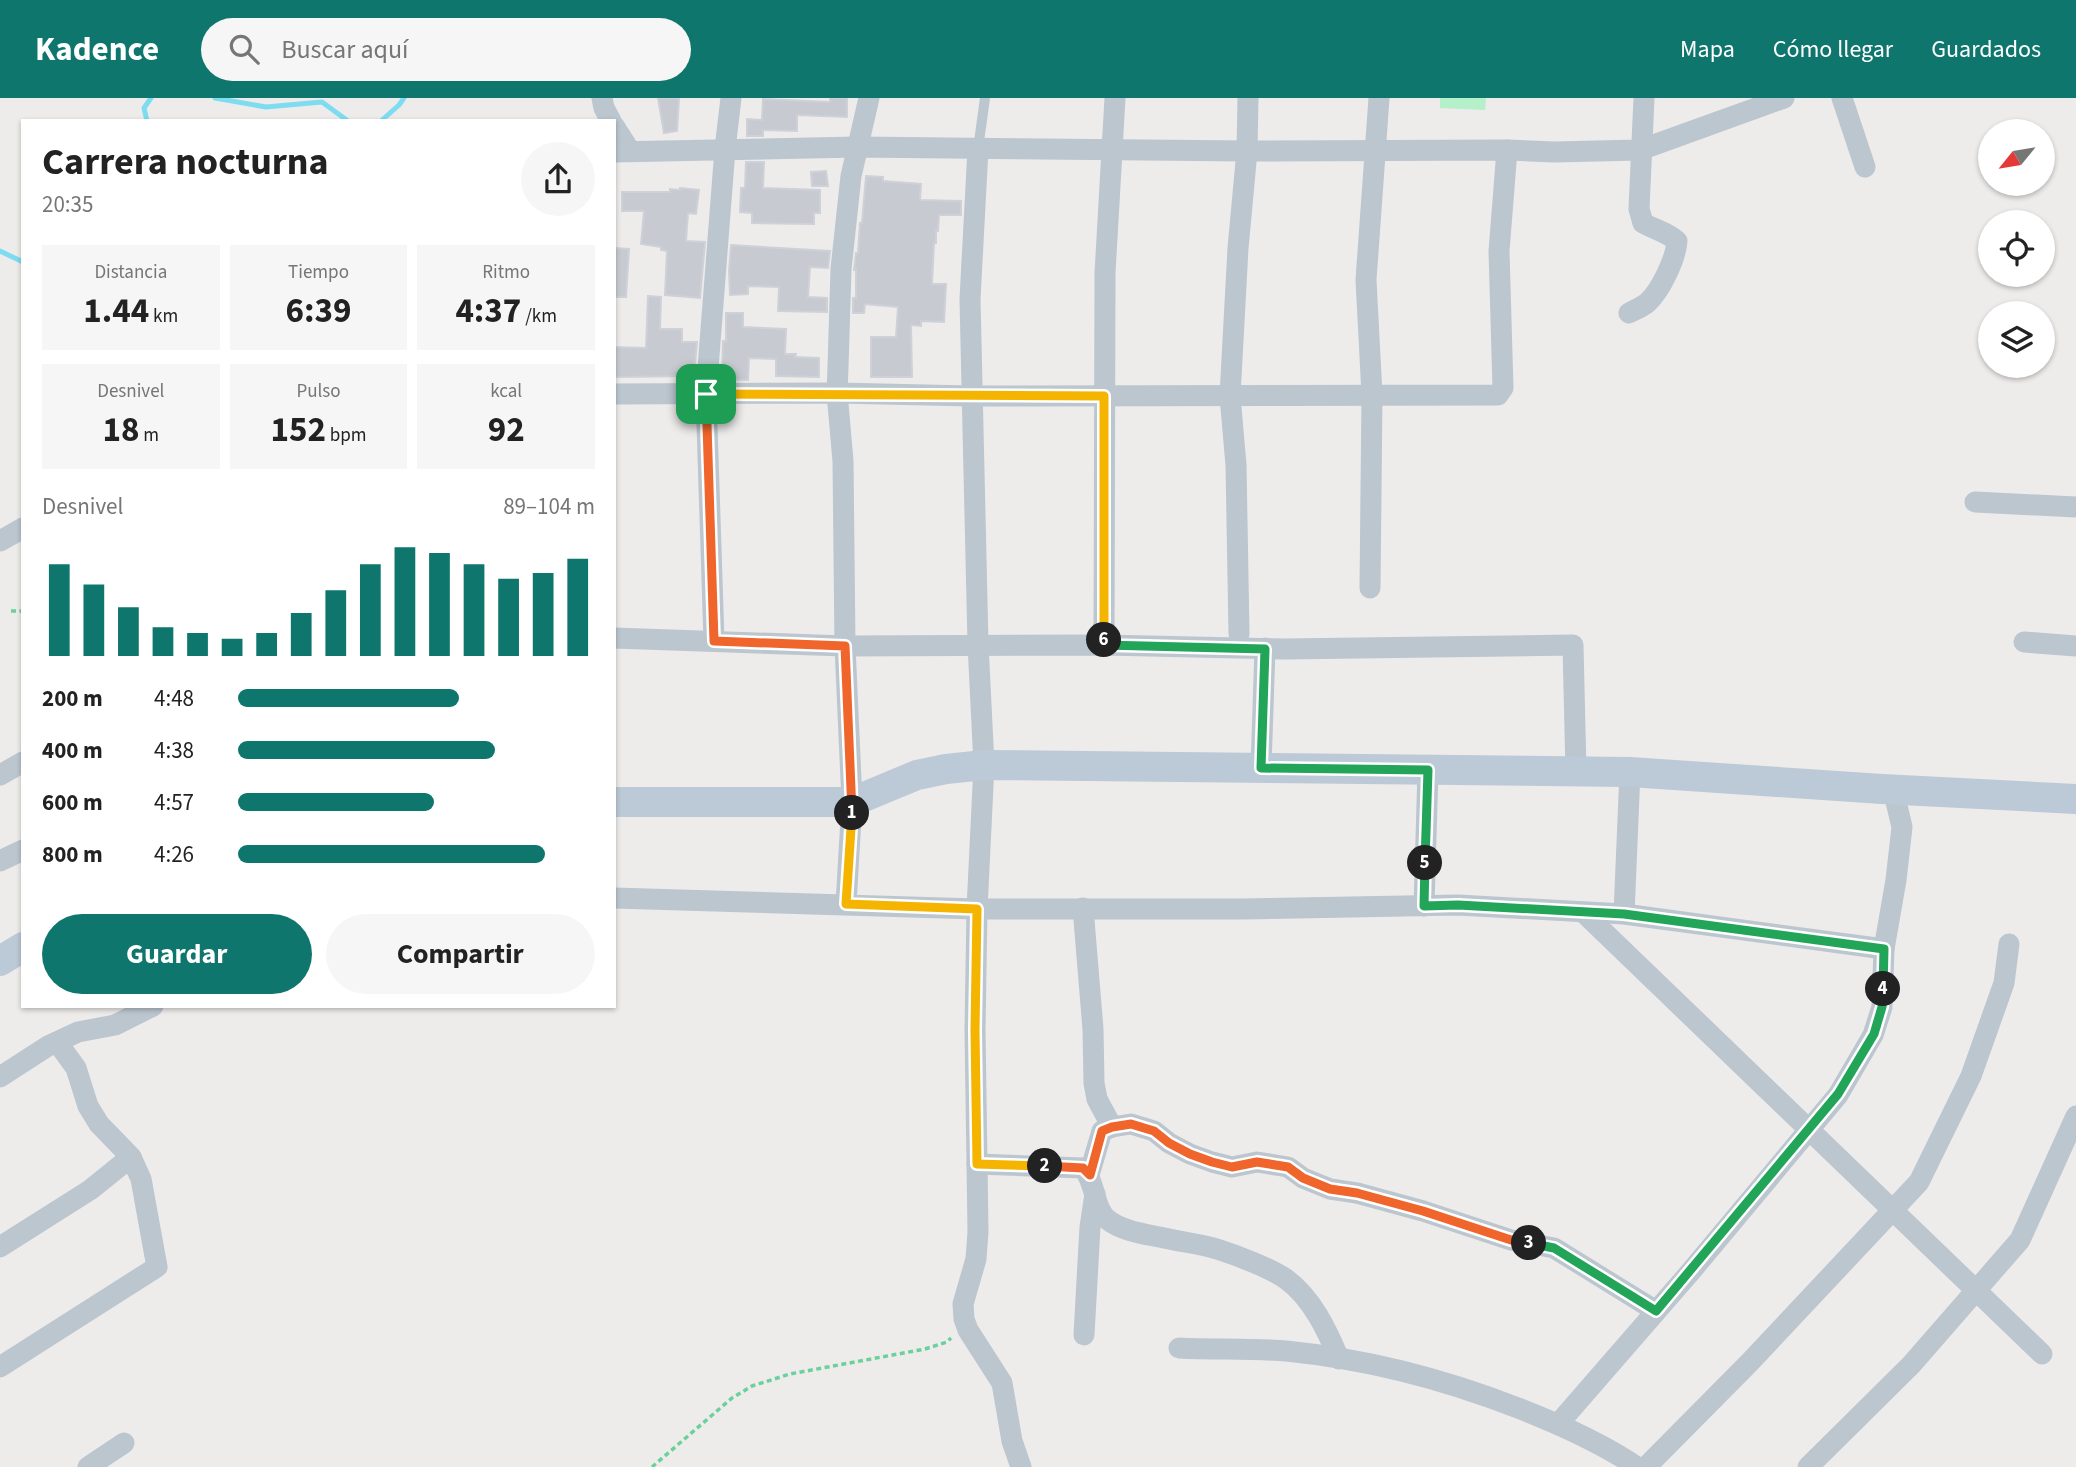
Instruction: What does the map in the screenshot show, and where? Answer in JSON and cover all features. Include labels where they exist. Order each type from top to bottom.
[{"type":"main road","points":[[616,802],[852,802],[917,775],[984,765],[1630,772],[2076,799]]},
{"type":"main road","points":[[0,961],[21,948]]},
{"type":"street","points":[[602,98],[610,119]]},
{"type":"street","points":[[714,641],[706,394],[731,98]]},
{"type":"street","points":[[846,904],[852,802],[845,646],[843,461],[837,393],[841,269],[851,176],[869,98]]},
{"type":"street","points":[[1104,645],[1105,273],[1115,98]]},
{"type":"street","points":[[1239,634],[1236,466],[1230,396],[1238,248],[1247,151],[1248,98]]},
{"type":"street","points":[[1370,588],[1371,395],[1366,279],[1379,98]]},
{"type":"street","points":[[1629,313],[1653,297],[1676,254],[1677,241],[1666,232],[1643,223],[1639,209],[1644,98]]},
{"type":"street","points":[[616,132],[622,152],[857,147],[1247,151],[1640,150],[1784,98]]},
{"type":"street","points":[[1842,98],[1865,167]]},
{"type":"street","points":[[978,149],[970,299],[978,644],[984,765],[977,909],[975,1030],[978,1232],[976,1259],[963,1304],[968,1330],[1002,1383],[1012,1441],[1021,1467]]},
{"type":"street","points":[[616,394],[1498,395],[1503,388],[1499,251],[1507,149]]},
{"type":"street","points":[[1975,502],[2076,507]]},
{"type":"street","points":[[0,541],[21,529]]},
{"type":"street","points":[[616,638],[845,646],[978,644],[1265,649],[1573,645],[1576,772]]},
{"type":"street","points":[[2024,642],[2076,646]]},
{"type":"street","points":[[1261,768],[1265,649]]},
{"type":"street","points":[[0,775],[21,763]]},
{"type":"street","points":[[1424,906],[1428,770]]},
{"type":"street","points":[[1624,914],[1630,772]]},
{"type":"street","points":[[1559,1423],[1838,1094],[1874,1034],[1882,1007],[1884,949],[1902,827],[1893,789]]},
{"type":"street","points":[[0,861],[21,851]]},
{"type":"street","points":[[616,898],[977,909],[1242,909],[1458,905],[1624,914],[1884,949]]},
{"type":"street","points":[[1083,908],[1093,1028],[1094,1083],[1097,1099],[1112,1127]]},
{"type":"street","points":[[1583,912],[2042,1354]]},
{"type":"street","points":[[1646,1467],[1750,1362],[1919,1182],[1971,1076],[2004,984],[2009,944]]},
{"type":"street","points":[[0,1077],[78,1032],[115,1025],[149,1008]]},
{"type":"street","points":[[0,1367],[157,1267],[141,1179],[131,1157],[99,1124],[88,1106],[76,1068],[57,1042]]},
{"type":"street","points":[[1808,1467],[1911,1365],[2020,1240],[2076,1116]]},
{"type":"street","points":[[1084,1335],[1092,1184],[1102,1131],[1131,1124],[1154,1131],[1190,1154],[1232,1167],[1257,1162],[1288,1167],[1303,1178],[1330,1189],[1357,1193],[1423,1211],[1511,1240],[1554,1248],[1656,1311]]},
{"type":"street","points":[[0,1247],[90,1190],[131,1157]]},
{"type":"street","points":[[977,1164],[1083,1168],[1106,1218],[1119,1226],[1135,1232],[1215,1248],[1285,1278],[1305,1296],[1329,1335],[1339,1359]]},
{"type":"street","points":[[1179,1348],[1283,1351],[1428,1376],[1479,1392],[1559,1423],[1637,1467]]},
{"type":"street","points":[[88,1467],[124,1443]]},
{"type":"lane","points":[[978,149],[985,98]]},
{"type":"path","points":[[11,611],[21,611]]},
{"type":"path","points":[[652,1467],[732,1398],[752,1386],[790,1374],[925,1349],[947,1342],[958,1332],[964,1320]]},
{"type":"green space","points":[[1440,98],[1486,98],[1485,110],[1440,108]]},
{"type":"building","points":[[658,98],[679,98],[677,131],[664,133]]},
{"type":"building","points":[[830,98],[847,98],[847,117],[797,115],[797,131],[763,130],[763,136],[747,136],[747,119],[762,120],[763,99],[830,102]]},
{"type":"building","points":[[746,162],[764,162],[763,188],[820,190],[820,213],[814,213],[814,224],[752,223],[752,213],[740,212],[741,188],[745,188]]},
{"type":"building","points":[[826,171],[828,186],[812,186],[811,172]]},
{"type":"building","points":[[866,176],[883,177],[883,181],[921,184],[920,200],[961,201],[961,215],[939,215],[934,243],[932,284],[946,284],[944,322],[921,321],[921,326],[911,325],[912,377],[871,377],[871,337],[896,337],[898,307],[865,304],[864,313],[853,313],[853,298],[856,298],[854,270]]},
{"type":"building","points":[[670,189],[699,190],[696,214],[688,213],[686,241],[705,242],[700,298],[665,295],[667,251],[661,250],[661,247],[641,244],[644,211],[622,211],[622,192],[670,192]]},
{"type":"building","points":[[731,245],[830,251],[828,268],[810,267],[808,297],[827,298],[827,312],[778,311],[779,287],[748,286],[748,294],[730,295]]},
{"type":"building","points":[[616,248],[629,249],[626,297],[616,297]]},
{"type":"building","points":[[648,296],[661,297],[660,329],[682,329],[682,342],[697,342],[694,376],[616,377],[616,347],[646,348]]},
{"type":"building","points":[[726,313],[743,313],[743,327],[786,329],[785,354],[819,358],[819,377],[776,376],[776,359],[749,358],[748,380],[722,379]]},
{"type":"waterway","points":[[147,119],[144,108],[151,98]]},
{"type":"waterway","points":[[215,98],[266,107],[322,102],[345,119]]},
{"type":"waterway","points":[[383,119],[404,98]]},
{"type":"waterway","points":[[0,251],[21,261]]},
{"type":"route","points":[[706,394],[1104,396],[1104,645],[1265,649],[1261,768],[1428,770],[1424,906],[1458,905],[1624,914],[1884,949],[1882,1007],[1874,1034],[1838,1094],[1656,1311],[1554,1248],[1511,1240],[1423,1211],[1357,1193],[1330,1189],[1303,1178],[1288,1167],[1257,1162],[1232,1167],[1212,1162],[1169,1143],[1154,1131],[1131,1124],[1102,1131],[1090,1175],[1083,1168],[977,1164],[977,909],[846,904],[852,802],[845,646],[714,641],[706,394]]}]
